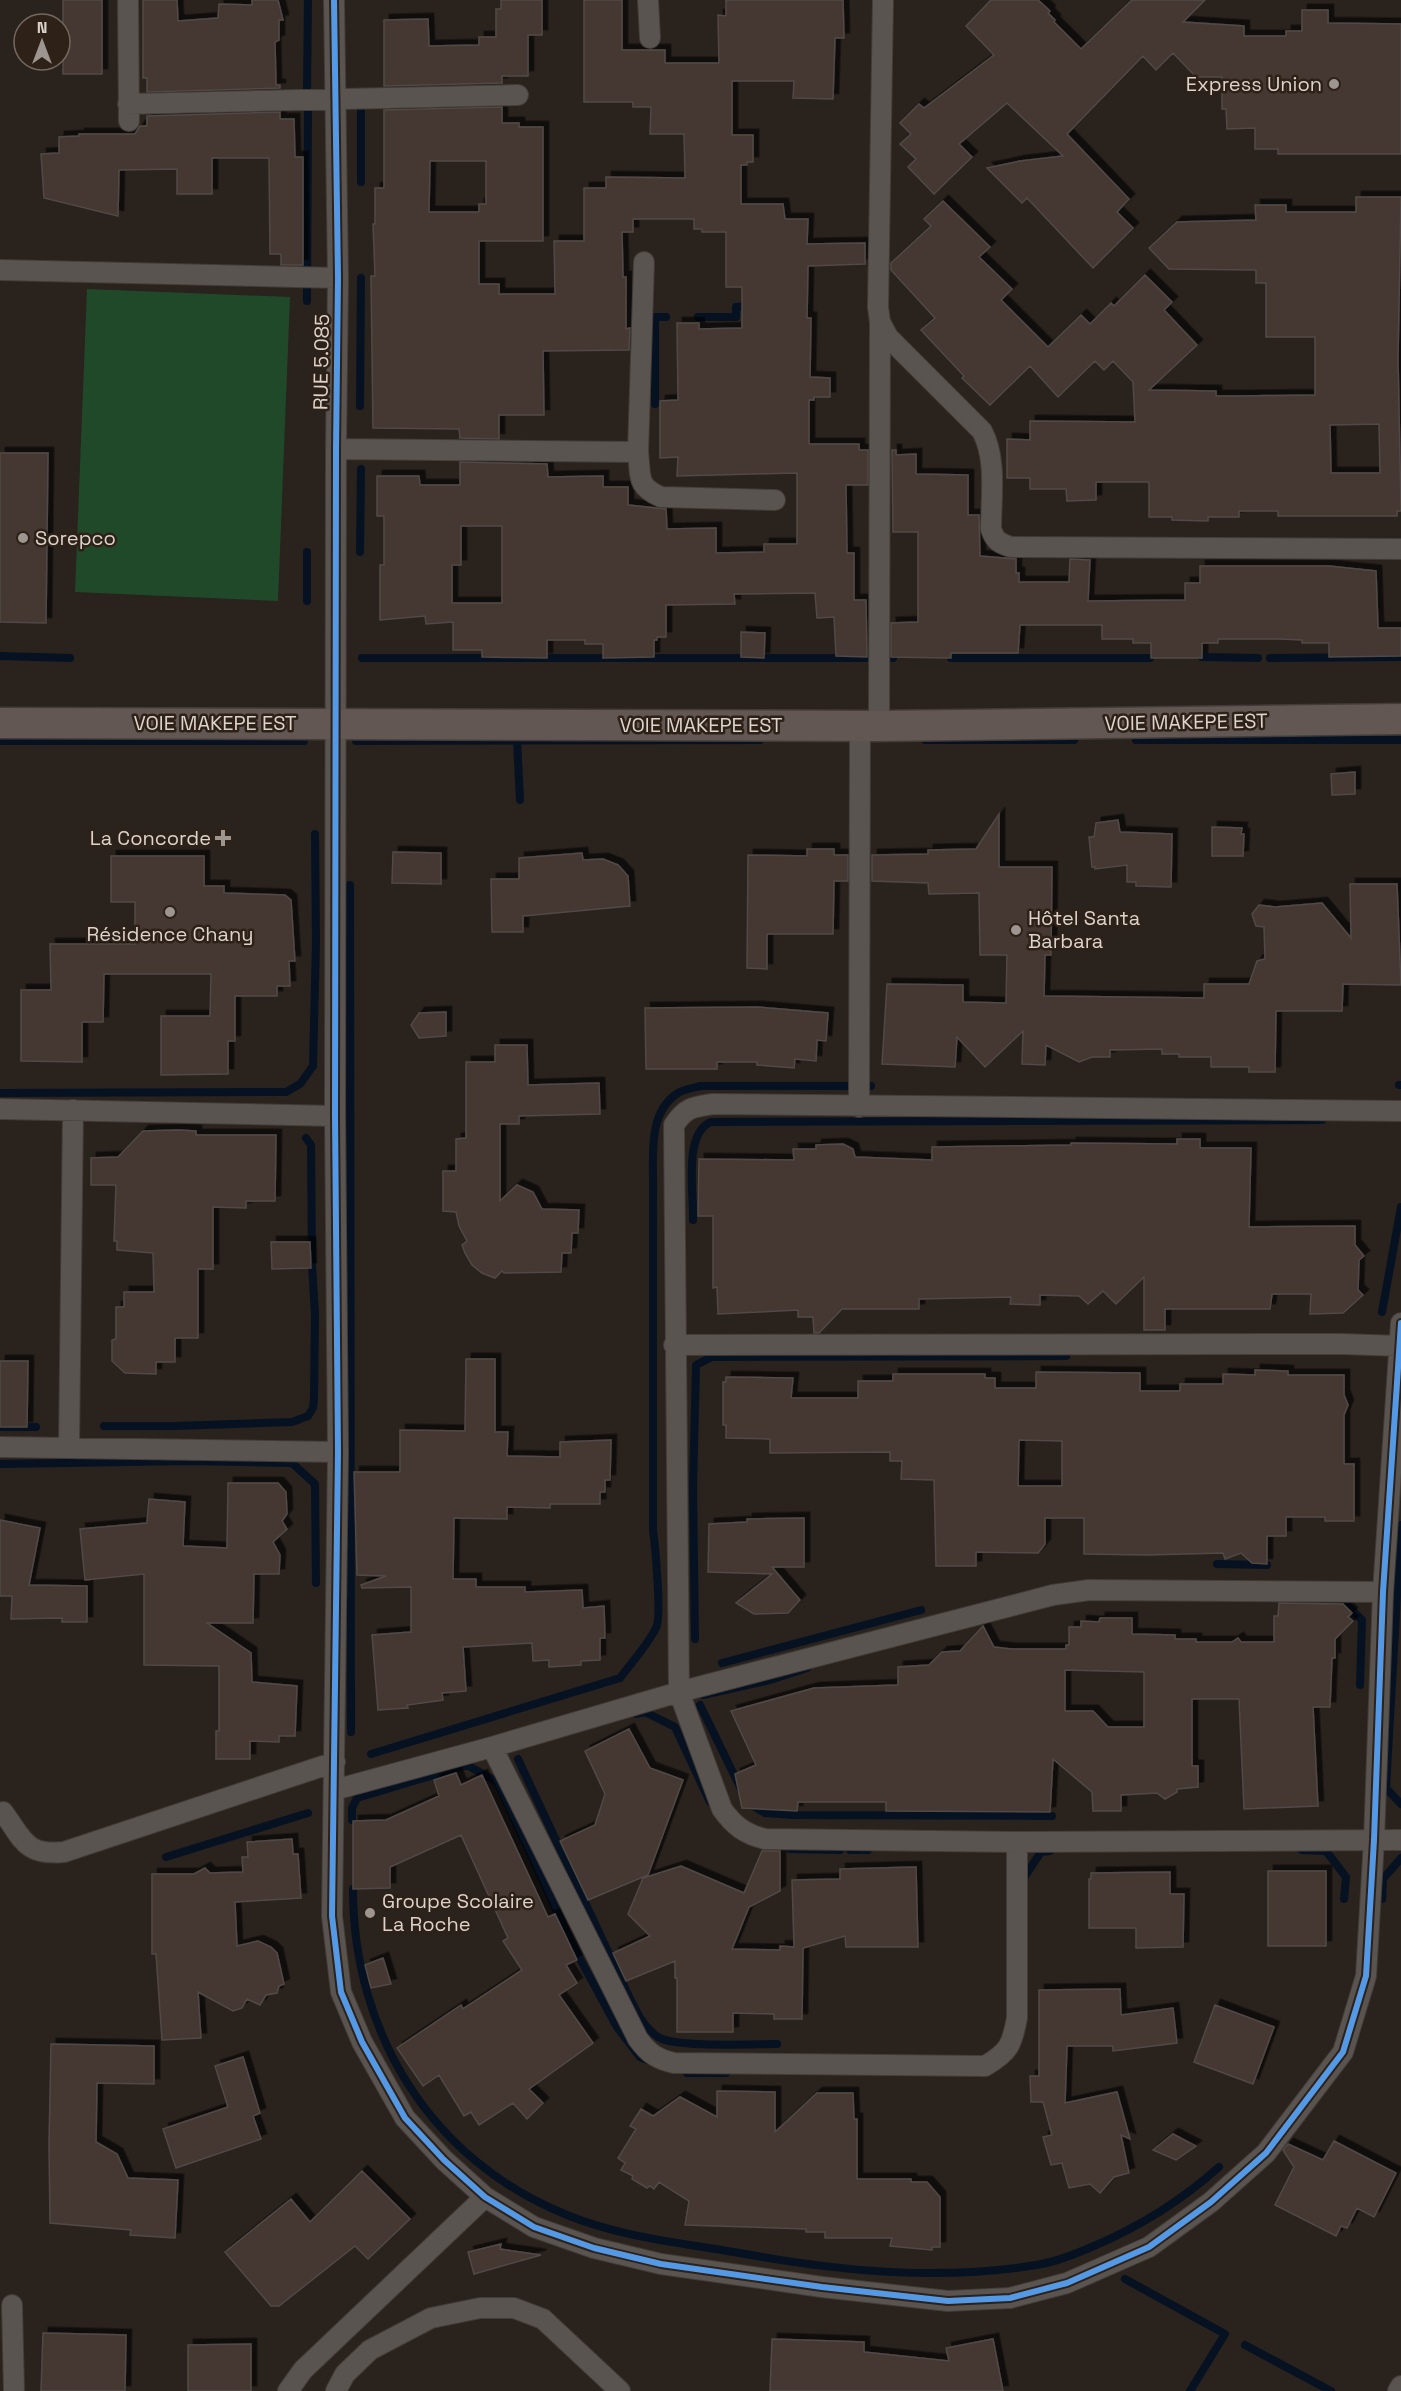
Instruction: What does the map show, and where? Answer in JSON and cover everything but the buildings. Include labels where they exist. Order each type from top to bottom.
[{"type":"main road","name":"VOIE MAKEPE EST","points":[[0,723],[869,726],[1401,719]]},
{"type":"street","points":[[128,0],[128,112],[336,100],[518,95]]},
{"type":"street","name":"RUE 5.085","points":[[334,0],[338,278],[335,724],[338,1452],[332,1916],[341,1992],[362,2042],[405,2118],[444,2160],[485,2197],[534,2227],[594,2248],[661,2264],[822,2287],[948,2301],[1010,2298],[1067,2283],[1149,2247],[1211,2202],[1266,2153],[1343,2052],[1366,1976],[1374,1839],[1383,1592],[1401,1323]]},
{"type":"street","points":[[648,0],[650,38]]},
{"type":"street","points":[[859,1107],[880,322],[878,307],[883,0]]},
{"type":"street","points":[[644,262],[638,452],[640,482],[648,492],[661,497],[775,500]]},
{"type":"street","points":[[0,270],[338,278]]},
{"type":"street","points":[[880,322],[888,337],[982,431],[988,443],[991,458],[991,529],[994,538],[1000,543],[1011,546],[1401,549]]},
{"type":"street","points":[[336,449],[638,452]]},
{"type":"street","points":[[1401,1111],[713,1104],[692,1107],[681,1114],[674,1125],[674,1345],[679,1692],[722,1809],[733,1824],[748,1834],[765,1839],[1017,1842],[1401,1840]]},
{"type":"street","points":[[0,1109],[335,1116]]},
{"type":"street","points":[[69,1448],[73,1110]]},
{"type":"street","points":[[674,1345],[1399,1346]]},
{"type":"street","points":[[0,1447],[338,1452]]},
{"type":"street","points":[[334,1790],[492,1747],[679,1692],[1053,1595],[1089,1590],[1383,1592]]},
{"type":"street","points":[[492,1747],[638,2040],[648,2052],[658,2059],[674,2063],[985,2066],[1004,2054],[1013,2039],[1017,2018],[1017,1842]]},
{"type":"street","points":[[3,1812],[29,1848],[45,1854],[64,1852],[334,1762]]},
{"type":"street","points":[[288,2391],[303,2370],[485,2197]]},
{"type":"street","points":[[12,2305],[14,2391]]},
{"type":"street","points":[[336,2391],[345,2374],[370,2350],[431,2318],[480,2308],[514,2308],[543,2319],[620,2391]]},
{"type":"street","points":[[1398,2391],[1401,2386]]},
{"type":"green space","points":[[87,289],[290,297],[278,601],[75,592]]},
{"type":"waterway","points":[[307,92],[308,0]]},
{"type":"waterway","points":[[361,107],[361,182]]},
{"type":"waterway","points":[[307,301],[308,108]]},
{"type":"waterway","points":[[360,406],[361,278]]},
{"type":"waterway","points":[[698,317],[736,317],[736,307],[750,306]]},
{"type":"waterway","points":[[655,404],[655,317],[666,317]]},
{"type":"waterway","points":[[360,552],[361,469]]},
{"type":"waterway","points":[[307,552],[307,601]]},
{"type":"waterway","points":[[0,656],[70,658]]},
{"type":"waterway","points":[[1202,657],[1258,658]]},
{"type":"waterway","points":[[1270,658],[1401,657]]},
{"type":"waterway","points":[[362,658],[893,658]]},
{"type":"waterway","points":[[951,658],[1150,658]]},
{"type":"waterway","points":[[517,740],[520,800]]},
{"type":"waterway","points":[[356,741],[760,740]]},
{"type":"waterway","points":[[925,740],[1074,740]]},
{"type":"waterway","points":[[1136,740],[1401,740]]},
{"type":"waterway","points":[[0,741],[304,741]]},
{"type":"waterway","points":[[0,1093],[286,1092],[300,1084],[313,1066],[316,942],[315,834]]},
{"type":"waterway","points":[[350,885],[351,1732]]},
{"type":"waterway","points":[[371,1754],[620,1678],[644,1648],[658,1621],[658,1580],[653,1530],[653,1166],[654,1138],[661,1112],[678,1093],[701,1086],[871,1086]]},
{"type":"waterway","points":[[693,1220],[693,1151],[702,1128],[711,1122],[1322,1120]]},
{"type":"waterway","points":[[104,1426],[292,1422],[308,1416],[313,1408],[314,1398],[315,1314],[312,1265],[311,1145],[306,1138]]},
{"type":"waterway","points":[[1382,1312],[1401,1207]]},
{"type":"waterway","points":[[695,1639],[693,1487],[696,1365],[712,1357],[1066,1356]]},
{"type":"waterway","points":[[0,1427],[36,1427]]},
{"type":"waterway","points":[[0,1464],[188,1461],[292,1463],[315,1484],[316,1583]]},
{"type":"waterway","points":[[1401,1525],[1386,1788],[1401,1804]]},
{"type":"waterway","points":[[1217,1564],[1267,1565]]},
{"type":"waterway","points":[[1337,1595],[1362,1620],[1360,1685]]},
{"type":"waterway","points":[[722,1663],[921,1610]]},
{"type":"waterway","points":[[703,1695],[770,1680],[807,1668]]},
{"type":"waterway","points":[[700,1705],[741,1789]]},
{"type":"waterway","points":[[636,1714],[645,1712],[675,1727],[710,1802]]},
{"type":"waterway","points":[[518,1759],[631,2001],[647,2027],[658,2037],[681,2043],[777,2044]]},
{"type":"waterway","points":[[352,1820],[352,1808],[357,1798],[467,1765],[497,1782],[573,1946],[617,2027],[640,2057],[650,2061]]},
{"type":"waterway","points":[[750,1804],[765,1813],[793,1815],[1052,1816]]},
{"type":"waterway","points":[[166,1857],[308,1813]]},
{"type":"waterway","points":[[790,1849],[840,1850]]},
{"type":"waterway","points":[[850,1850],[868,1850]]},
{"type":"waterway","points":[[1302,1850],[1326,1851],[1346,1877],[1344,1899]]},
{"type":"waterway","points":[[1025,1876],[1041,1852],[1050,1851]]},
{"type":"waterway","points":[[1382,1899],[1383,1879],[1401,1858]]},
{"type":"waterway","points":[[353,1889],[357,1942],[367,1994],[385,2042],[409,2086],[440,2126],[477,2162],[519,2191],[588,2223],[654,2239],[817,2265],[926,2273],[1000,2270],[1051,2262],[1111,2238],[1175,2202],[1219,2167]]},
{"type":"waterway","points":[[687,2073],[726,2073]]},
{"type":"waterway","points":[[1125,2279],[1225,2334],[1190,2391]]},
{"type":"waterway","points":[[1245,2345],[1331,2391]]},
{"type":"cycle path","points":[[334,0],[338,278],[335,1116],[338,1452],[332,1916],[341,1992],[362,2042],[405,2118],[444,2160],[485,2197],[534,2227],[594,2248],[661,2264],[822,2287],[948,2301],[1010,2298],[1067,2283],[1149,2247],[1211,2202],[1266,2153],[1343,2052],[1366,1976],[1374,1840],[1383,1592],[1401,1323]]},
{"type":"place","name":"Express Union","points":[[1334,84]]},
{"type":"place","name":"Sorepco","points":[[23,538]]},
{"type":"place","name":"La Concorde","points":[[223,838]]},
{"type":"place","name":"Résidence Chany","points":[[170,912]]},
{"type":"place","name":"Hôtel Santa Barbara","points":[[1016,930]]},
{"type":"place","name":"Groupe Scolaire La Roche","points":[[370,1913]]}]
